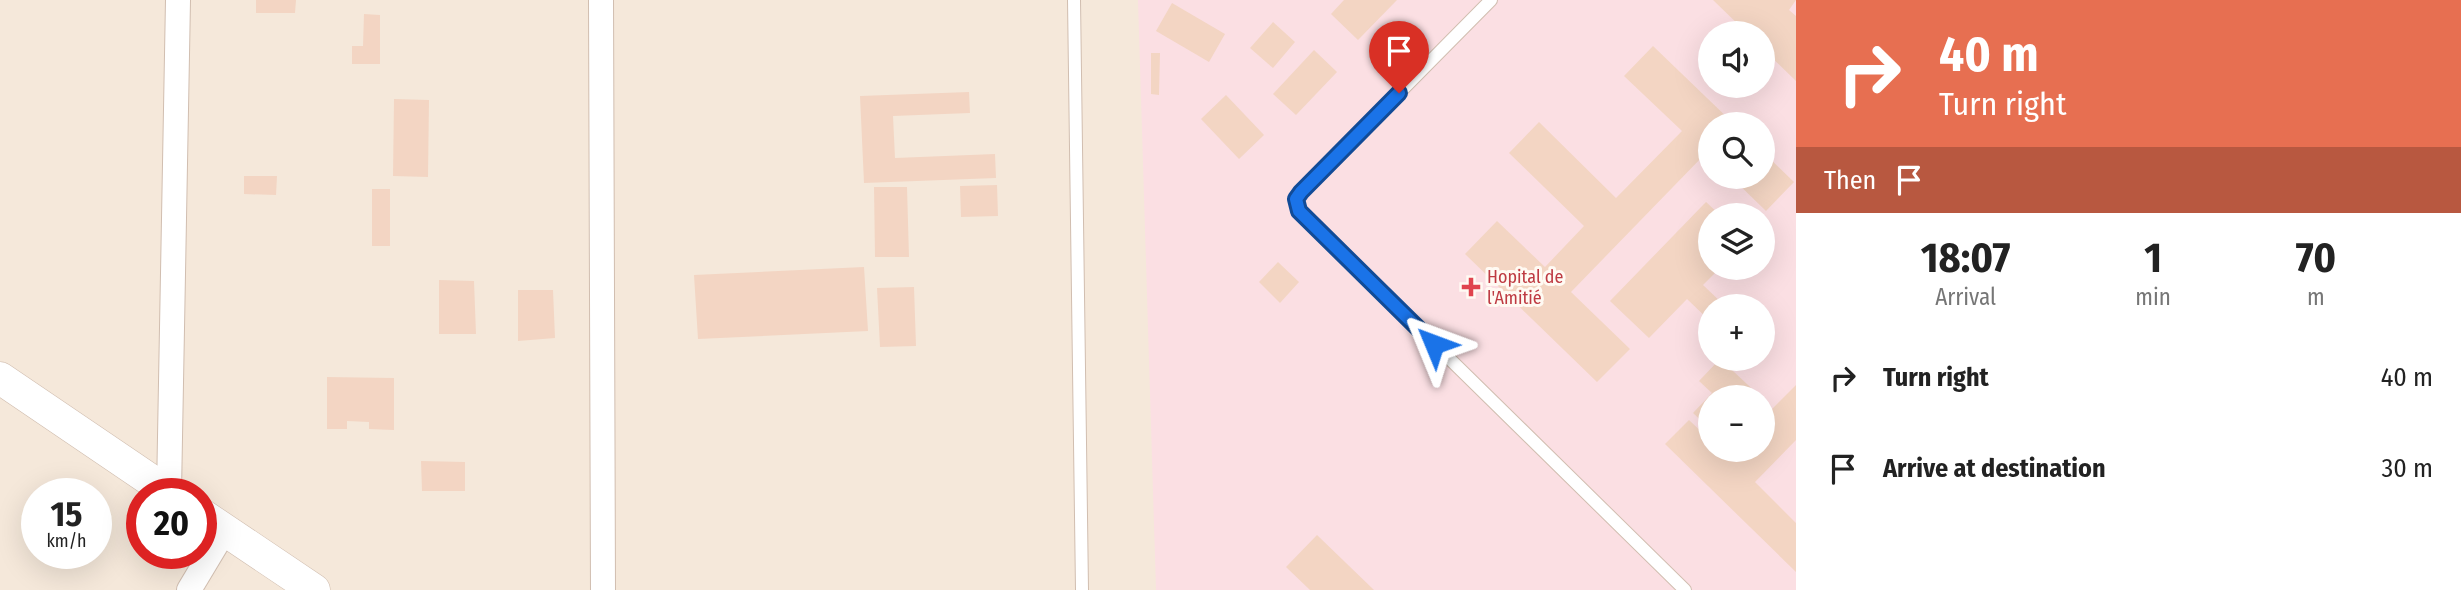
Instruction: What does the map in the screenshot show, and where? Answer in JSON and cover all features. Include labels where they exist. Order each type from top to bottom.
[{"type":"street","points":[[170,478],[178,0]]},
{"type":"street","points":[[601,0],[603,590]]},
{"type":"street","points":[[0,378],[148,478]]},
{"type":"street","points":[[217,525],[314,590]]},
{"type":"street","points":[[189,590],[196,569]]},
{"type":"lane","points":[[1074,0],[1082,590]]},
{"type":"lane","points":[[1490,0],[1301,192],[1296,204],[1299,211],[1685,590]]},
{"type":"shaded area","points":[[0,0],[1796,0],[1796,590],[0,590]]},
{"type":"shaded area","name":"Hopital de l'Amitié","points":[[1138,0],[1796,0],[1796,590],[1156,590]]},
{"type":"building","points":[[256,0],[296,0],[295,13],[256,13]]},
{"type":"building","points":[[1344,0],[1397,0],[1358,40],[1331,14]]},
{"type":"building","points":[[1713,0],[1796,0],[1789,10],[1796,16],[1796,81],[1775,61],[1775,21],[1735,21]]},
{"type":"building","points":[[1172,3],[1225,34],[1209,62],[1156,31]]},
{"type":"building","points":[[364,14],[380,15],[380,64],[352,64],[352,46],[363,46]]},
{"type":"building","points":[[1273,22],[1295,42],[1273,68],[1250,48]]},
{"type":"building","points":[[1653,46],[1698,89],[1698,98],[1707,98],[1722,112],[1698,112],[1698,161],[1571,292],[1630,349],[1597,382],[1465,254],[1497,221],[1545,267],[1584,226],[1509,153],[1539,122],[1616,198],[1682,131],[1624,76]]},
{"type":"building","points":[[1314,50],[1337,72],[1296,115],[1273,94]]},
{"type":"building","points":[[1151,53],[1160,53],[1159,95],[1151,94]]},
{"type":"building","points":[[969,92],[970,113],[893,116],[895,158],[995,154],[996,178],[864,183],[860,96]]},
{"type":"building","points":[[1226,95],[1264,135],[1239,159],[1201,119]]},
{"type":"building","points":[[394,99],[429,100],[428,177],[393,176]]},
{"type":"building","points":[[1775,164],[1794,182],[1774,203],[1758,203],[1743,189],[1775,189]]},
{"type":"building","points":[[244,176],[277,176],[276,195],[244,194]]},
{"type":"building","points":[[997,185],[998,216],[961,217],[960,186]]},
{"type":"building","points":[[874,187],[907,187],[909,257],[875,257]]},
{"type":"building","points":[[372,189],[390,189],[390,246],[372,246]]},
{"type":"building","points":[[1698,210],[1698,280],[1708,280],[1703,285],[1712,294],[1698,294],[1698,310],[1687,299],[1649,338],[1610,301]]},
{"type":"building","points":[[1278,262],[1299,282],[1280,303],[1259,282]]},
{"type":"building","points":[[864,267],[868,331],[698,339],[694,275]]},
{"type":"building","points":[[439,280],[474,281],[476,334],[439,334]]},
{"type":"building","points":[[914,287],[916,346],[880,347],[877,288]]},
{"type":"building","points":[[518,290],[553,290],[555,338],[518,341]]},
{"type":"building","points":[[1709,371],[1733,371],[1748,385],[1703,385],[1699,381]]},
{"type":"building","points":[[327,377],[394,378],[394,430],[369,429],[369,422],[347,421],[347,429],[327,429]]},
{"type":"building","points":[[1796,385],[1796,440],[1775,462],[1775,406]]},
{"type":"building","points":[[1689,420],[1698,429],[1698,462],[1775,462],[1755,482],[1796,523],[1796,572],[1665,444]]},
{"type":"building","points":[[421,461],[465,462],[465,491],[422,491]]},
{"type":"building","points":[[1317,535],[1374,590],[1310,590],[1286,567]]},
{"type":"place","name":"Hopital de l'Amitié","points":[[1471,287]]},
{"type":"route","points":[[1399,93],[1301,192],[1296,204],[1299,211],[1434,344]]}]
